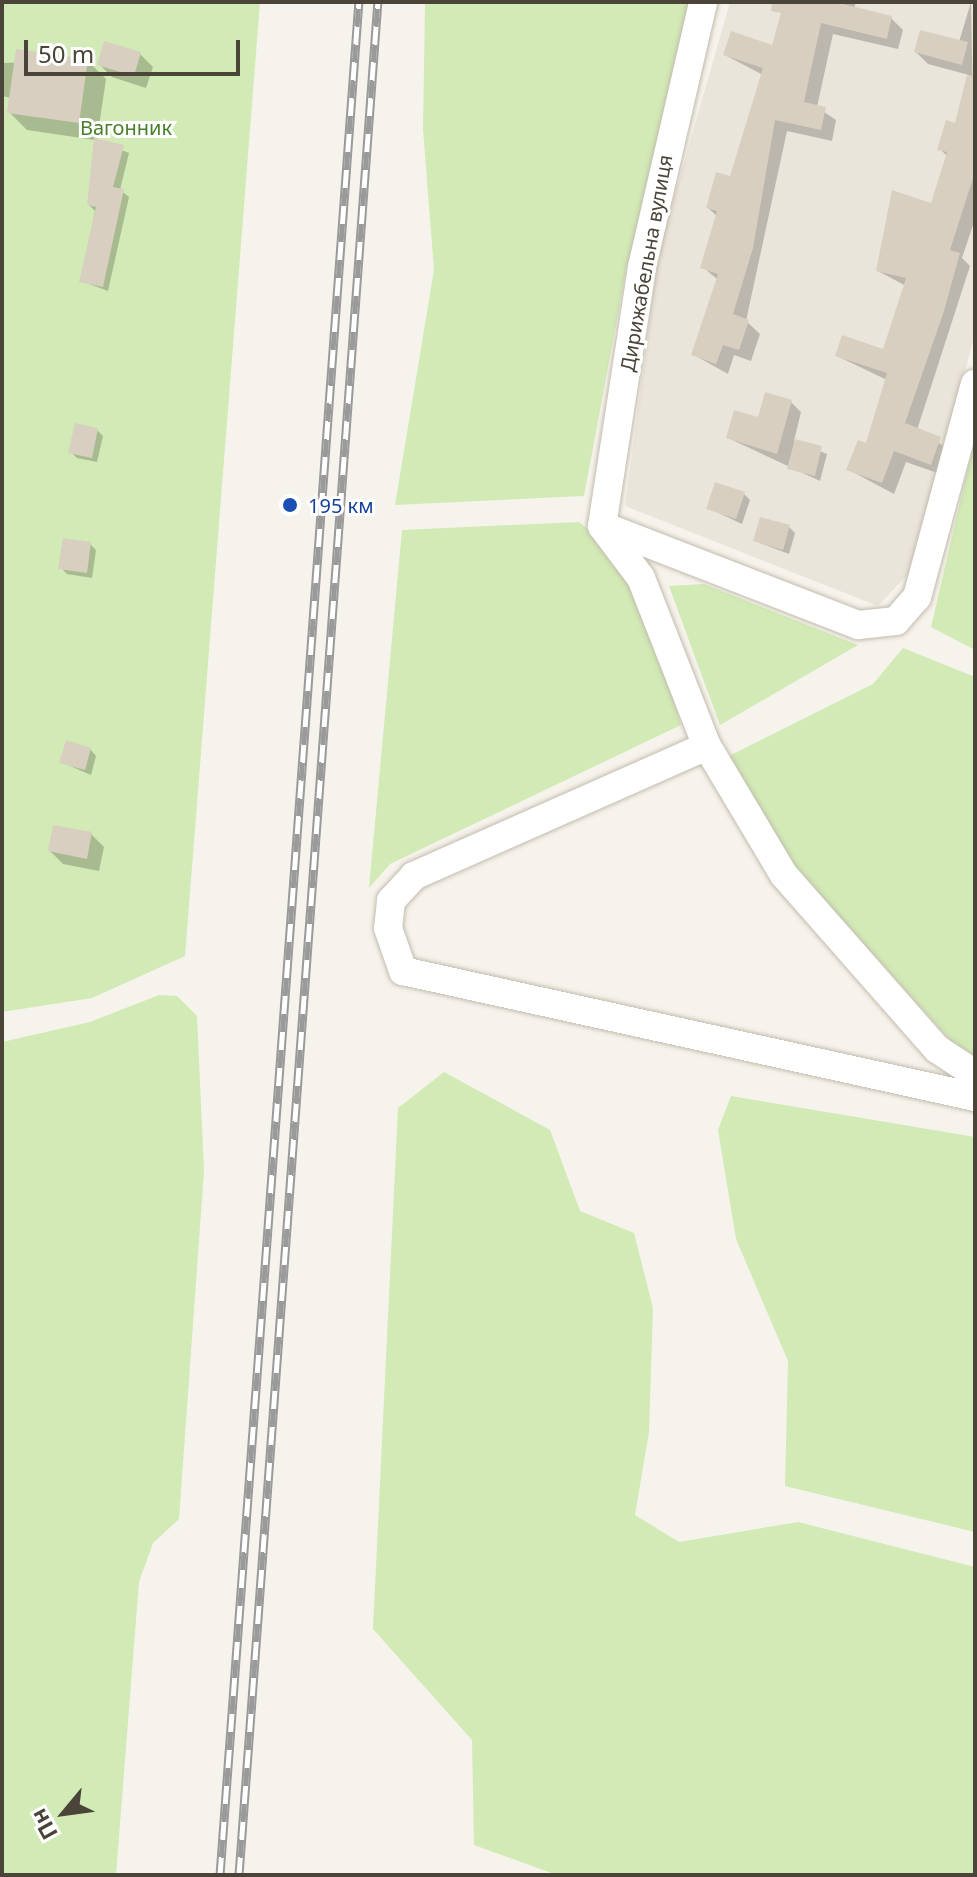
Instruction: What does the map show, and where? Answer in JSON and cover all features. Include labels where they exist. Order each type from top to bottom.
[{"type":"street","name":"Дирижабельна вулиця","points":[[602,526],[642,267],[703,2]]},
{"type":"street","points":[[602,526],[858,625],[896,621],[917,597],[975,386]]},
{"type":"street","points":[[602,526],[641,578],[707,746],[784,875],[937,1049],[975,1074]]},
{"type":"street","points":[[707,746],[414,876],[391,901],[388,928],[403,971],[975,1097]]},
{"type":"shaded area","points":[[730,2],[975,2],[975,334],[910,572],[878,606],[625,506],[659,250]]},
{"type":"green space","name":"Вагонник","points":[[2,2],[260,2],[185,956],[92,998],[2,1012]]},
{"type":"green space","points":[[425,2],[694,2],[625,276],[584,496],[395,505],[434,270],[423,129]]},
{"type":"green space","points":[[975,438],[975,650],[931,627]]},
{"type":"green space","points":[[579,522],[604,543],[651,625],[681,725],[390,864],[369,888],[402,530]]},
{"type":"green space","points":[[704,584],[858,645],[720,725],[669,586]]},
{"type":"green space","points":[[903,648],[975,677],[975,1056],[950,1040],[792,864],[727,757],[873,684]]},
{"type":"green space","points":[[159,995],[177,996],[197,1016],[204,1171],[179,1519],[153,1543],[139,1582],[116,1875],[2,1875],[2,1042],[90,1022]]},
{"type":"green space","points":[[444,1072],[550,1130],[580,1211],[634,1233],[653,1308],[649,1432],[635,1515],[679,1542],[798,1522],[975,1567],[975,1875],[557,1875],[474,1845],[472,1740],[373,1629],[398,1108]]},
{"type":"green space","points":[[731,1096],[975,1137],[975,1532],[785,1486],[788,1361],[736,1239],[718,1130]]},
{"type":"building","points":[[772,2],[835,2],[892,16],[887,39],[821,23],[804,102],[826,107],[821,130],[775,120],[753,248],[733,314],[749,320],[739,350],[723,345],[716,364],[691,355],[718,274],[700,268],[717,211],[706,208],[716,172],[730,176],[763,68],[723,55],[731,31],[772,45],[781,13],[771,11]]},
{"type":"building","points":[[920,30],[968,42],[962,65],[914,52]]},
{"type":"building","points":[[104,41],[141,52],[134,76],[97,65]]},
{"type":"building","points":[[16,49],[88,59],[79,123],[7,113]]},
{"type":"building","points":[[967,75],[975,76],[975,172],[950,250],[960,253],[944,311],[905,423],[941,437],[931,465],[894,451],[882,483],[846,470],[858,440],[866,443],[887,373],[835,356],[842,335],[883,349],[906,278],[876,271],[892,190],[931,203],[947,152],[937,150],[946,120],[955,123]]},
{"type":"building","points":[[94,138],[124,145],[113,187],[124,189],[103,287],[79,282],[96,207],[87,205]]},
{"type":"building","points":[[765,392],[792,400],[777,454],[726,438],[734,410],[758,417]]},
{"type":"building","points":[[75,423],[98,428],[92,458],[68,453]]},
{"type":"building","points":[[795,439],[822,446],[815,476],[787,469]]},
{"type":"building","points":[[715,482],[745,492],[736,519],[706,509]]},
{"type":"building","points":[[760,517],[790,525],[783,550],[753,541]]},
{"type":"building","points":[[63,538],[91,542],[87,573],[58,569]]},
{"type":"building","points":[[66,740],[91,748],[85,770],[59,763]]},
{"type":"building","points":[[53,825],[92,832],[87,859],[48,851]]},
{"type":"railway","points":[[220,1875],[359,2]]},
{"type":"railway","points":[[239,1875],[378,2]]},
{"type":"place","name":"195 км","points":[[290,505]]}]
